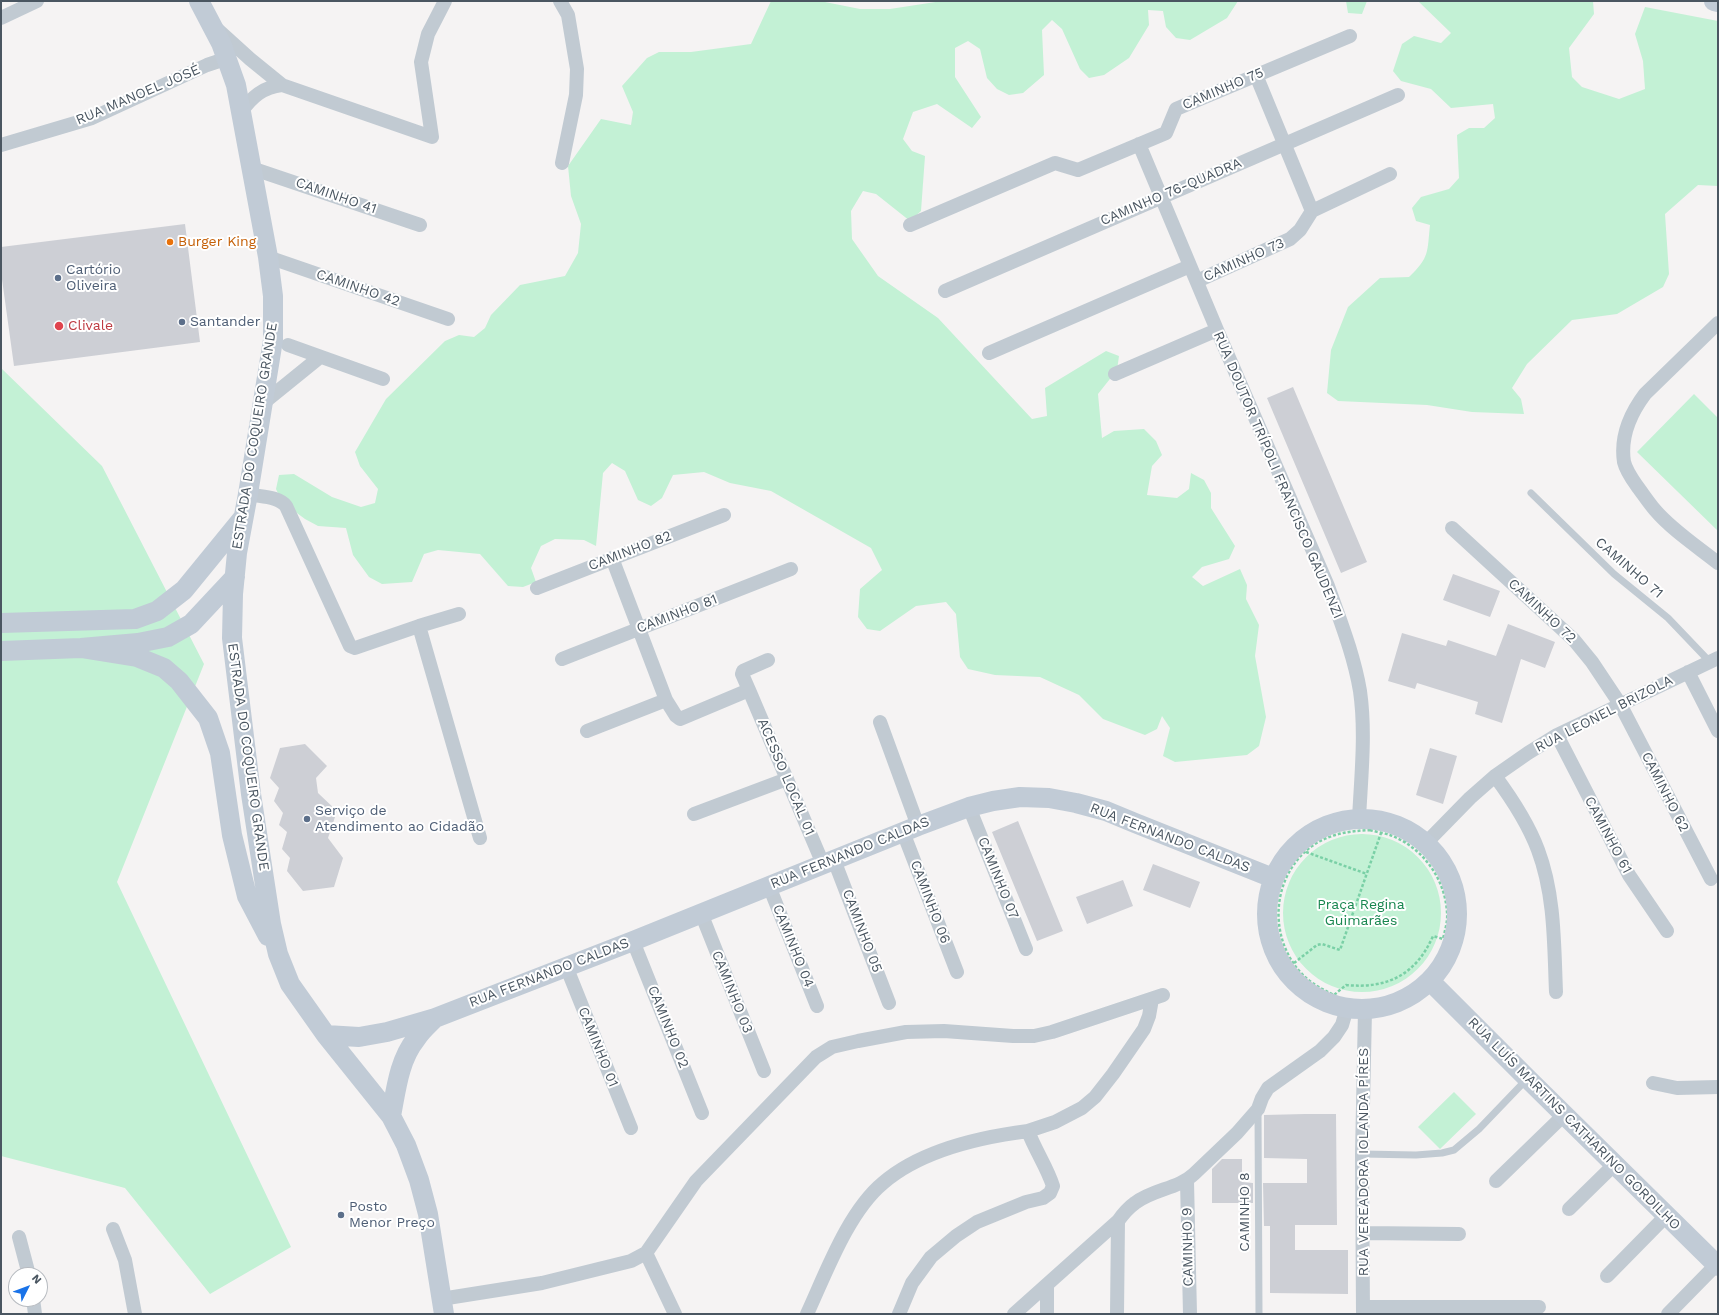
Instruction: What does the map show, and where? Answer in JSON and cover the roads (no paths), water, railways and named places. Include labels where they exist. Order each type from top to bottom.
[{"type":"main road","points":[[1714,1],[1718,2]]},
{"type":"main road","name":"ESTRADA DO COQUEIRO GRANDE","points":[[206,10],[228,58],[236,85],[274,296],[273,340],[237,553],[232,638],[236,684],[271,924],[278,954],[290,984],[326,1035],[391,1116],[406,1145],[420,1180],[428,1214],[442,1306]]},
{"type":"main road","points":[[1,623],[136,619],[157,611],[184,590],[244,517]]},
{"type":"main road","points":[[1,651],[81,648],[138,643],[168,637],[191,624],[235,577]]},
{"type":"main road","points":[[81,648],[137,657],[164,668],[179,681],[208,718],[220,753],[232,835],[247,896],[278,954]]},
{"type":"main road","name":"RUA FERNANDO CALDAS","points":[[326,1035],[359,1037],[387,1032],[435,1018],[633,941],[910,829],[969,807],[993,801],[1020,797],[1049,798],[1076,803],[1128,820],[1273,878]]},
{"type":"main road","points":[[1359,819],[1377,820],[1394,825],[1414,840],[1441,862],[1451,883],[1456,907],[1456,931],[1452,944],[1440,970],[1416,993],[1400,1002],[1383,1007],[1356,1009],[1323,1001],[1302,989],[1285,971],[1276,955],[1267,926],[1267,902],[1273,878],[1281,863],[1305,838],[1321,828],[1340,822],[1359,819]]},
{"type":"main road","name":"RUA LUÍS MARTINS CATHARINO GORDILHO","points":[[1430,981],[1717,1266]]},
{"type":"main road","name":"RUA FERNANDO CALDAS","points":[[391,1116],[399,1077],[406,1054],[415,1039],[435,1018]]},
{"type":"main road","points":[[387,1032],[406,1054]]},
{"type":"street","points":[[1,18],[37,1]]},
{"type":"street","points":[[206,10],[250,59],[282,85],[432,137],[421,62],[428,34],[445,1]]},
{"type":"street","points":[[560,1],[568,14],[577,69],[576,96],[562,163]]},
{"type":"street","name":"CAMINHO 75","points":[[910,225],[1055,163],[1078,170],[1166,133],[1176,109],[1350,36]]},
{"type":"street","name":"RUA MANOEL JOSÉ","points":[[1,145],[92,118],[207,65],[228,58]]},
{"type":"street","points":[[1256,75],[1312,211],[1390,174]]},
{"type":"street","points":[[241,112],[252,98],[263,90],[272,86],[282,85]]},
{"type":"street","name":"CAMINHO 76-QUADRA","points":[[944,291],[1161,196],[1398,95]]},
{"type":"street","name":"RUA DOUTOR TRÍPOLI FRANCISCO GAUDENZI","points":[[1139,144],[1217,330],[1328,586],[1341,621],[1360,691],[1363,742],[1359,819]]},
{"type":"street","name":"CAMINHO 41","points":[[251,168],[420,225]]},
{"type":"street","name":"CAMINHO 73","points":[[1197,281],[1290,239],[1303,225],[1312,211]]},
{"type":"street","name":"CAMINHO 42","points":[[268,257],[448,319]]},
{"type":"street","name":"CAMINHO 73","points":[[988,353],[1190,266]]},
{"type":"street","points":[[1718,323],[1645,394],[1635,407],[1624,436],[1623,449],[1625,463],[1633,480],[1656,511],[1718,563]]},
{"type":"street","points":[[1115,374],[1217,330]]},
{"type":"street","points":[[288,345],[383,379]]},
{"type":"street","points":[[262,404],[320,357]]},
{"type":"street","points":[[248,494],[277,500],[286,506],[350,646],[355,648],[459,614]]},
{"type":"street","name":"CAMINHO 82","points":[[536,588],[724,515]]},
{"type":"street","name":"CAMINHO 72","points":[[1452,528],[1574,640],[1592,662],[1620,704]]},
{"type":"street","points":[[612,558],[666,700],[676,716],[680,719],[749,690],[742,674],[743,671],[768,660]]},
{"type":"street","name":"CAMINHO 81","points":[[562,659],[791,569]]},
{"type":"street","points":[[419,626],[480,838]]},
{"type":"street","name":"RUA LEONEL BRIZOLA","points":[[1414,840],[1470,798],[1495,776],[1557,734],[1714,660]]},
{"type":"street","points":[[1688,672],[1718,731]]},
{"type":"street","name":"ACESSO LOCAL 01","points":[[749,690],[787,779],[828,862]]},
{"type":"street","points":[[587,731],[666,700]]},
{"type":"street","name":"CAMINHO 62","points":[[1620,704],[1711,879]]},
{"type":"street","name":"CAMINHO 06","points":[[880,722],[910,829],[957,972]]},
{"type":"street","name":"CAMINHO 61","points":[[1557,734],[1628,875],[1667,931]]},
{"type":"street","points":[[1495,776],[1526,824],[1538,849],[1544,868],[1551,908],[1556,992]]},
{"type":"street","points":[[694,814],[787,779]]},
{"type":"street","name":"CAMINHO 07","points":[[969,807],[1026,949]]},
{"type":"street","name":"CAMINHO 05","points":[[828,862],[889,1003]]},
{"type":"street","name":"CAMINHO 04","points":[[769,886],[817,1006]]},
{"type":"street","name":"CAMINHO 03","points":[[701,913],[764,1071]]},
{"type":"street","name":"CAMINHO 02","points":[[633,941],[702,1113]]},
{"type":"street","name":"CAMINHO 01","points":[[566,966],[631,1128]]},
{"type":"street","points":[[442,1306],[631,1261],[646,1253],[696,1181],[816,1057],[832,1047],[906,1032],[944,1031],[1034,1036],[1052,1032],[1157,997],[1144,1029],[1095,1097],[1082,1108],[1055,1122],[1028,1131],[995,1136],[933,1154],[908,1166],[883,1183],[864,1204],[843,1237],[832,1257],[807,1314]]},
{"type":"street","points":[[1014,1314],[1047,1286],[1139,1200],[1187,1181],[1237,1134],[1258,1109],[1268,1088],[1320,1051],[1334,1037],[1356,1009]]},
{"type":"street","name":"RUA VEREADORA IOLANDA PÍRES","points":[[1356,1009],[1362,1154],[1363,1311]]},
{"type":"street","points":[[1654,1083],[1677,1088],[1718,1087]]},
{"type":"street","points":[[1496,1181],[1564,1115]]},
{"type":"street","points":[[899,1314],[912,1283],[931,1257],[956,1236],[977,1222],[1026,1202],[1043,1198],[1050,1193],[1053,1186],[1050,1177],[1033,1146],[1028,1131]]},
{"type":"street","points":[[1569,1209],[1615,1164]]},
{"type":"street","name":"CAMINHO 9","points":[[1187,1181],[1190,1314]]},
{"type":"street","points":[[1607,1276],[1666,1216]]},
{"type":"street","points":[[1117,1314],[1118,1221]]},
{"type":"street","points":[[113,1229],[125,1260],[135,1314]]},
{"type":"street","points":[[1363,1233],[1458,1234]]},
{"type":"street","points":[[19,1237],[27,1267]]},
{"type":"street","points":[[646,1253],[675,1314]]},
{"type":"street","points":[[1668,1314],[1717,1266]]},
{"type":"street","points":[[1047,1286],[1047,1314]]},
{"type":"street","points":[[1363,1311],[1539,1307]]},
{"type":"lane","name":"CAMINHO 71","points":[[1531,493],[1614,574],[1668,618],[1714,660]]},
{"type":"lane","points":[[1362,1154],[1416,1155],[1442,1153],[1454,1150],[1479,1129],[1528,1079]]},
{"type":"lane","name":"CAMINHO 8","points":[[1258,1109],[1259,1314]]},
{"type":"place","name":"Burger King","points":[[170,242]]},
{"type":"place","name":"Cartório Oliveira","points":[[58,278]]},
{"type":"place","name":"Santander","points":[[182,322]]},
{"type":"place","name":"Clivale","points":[[59,326]]},
{"type":"place","name":"Serviço de Atendimento ao Cidadão","points":[[307,819]]},
{"type":"place","name":"Posto Menor Preço","points":[[341,1215]]},
{"type":"park label","name":"Praça Regina Guimarães","points":[[1361,914]]}]
